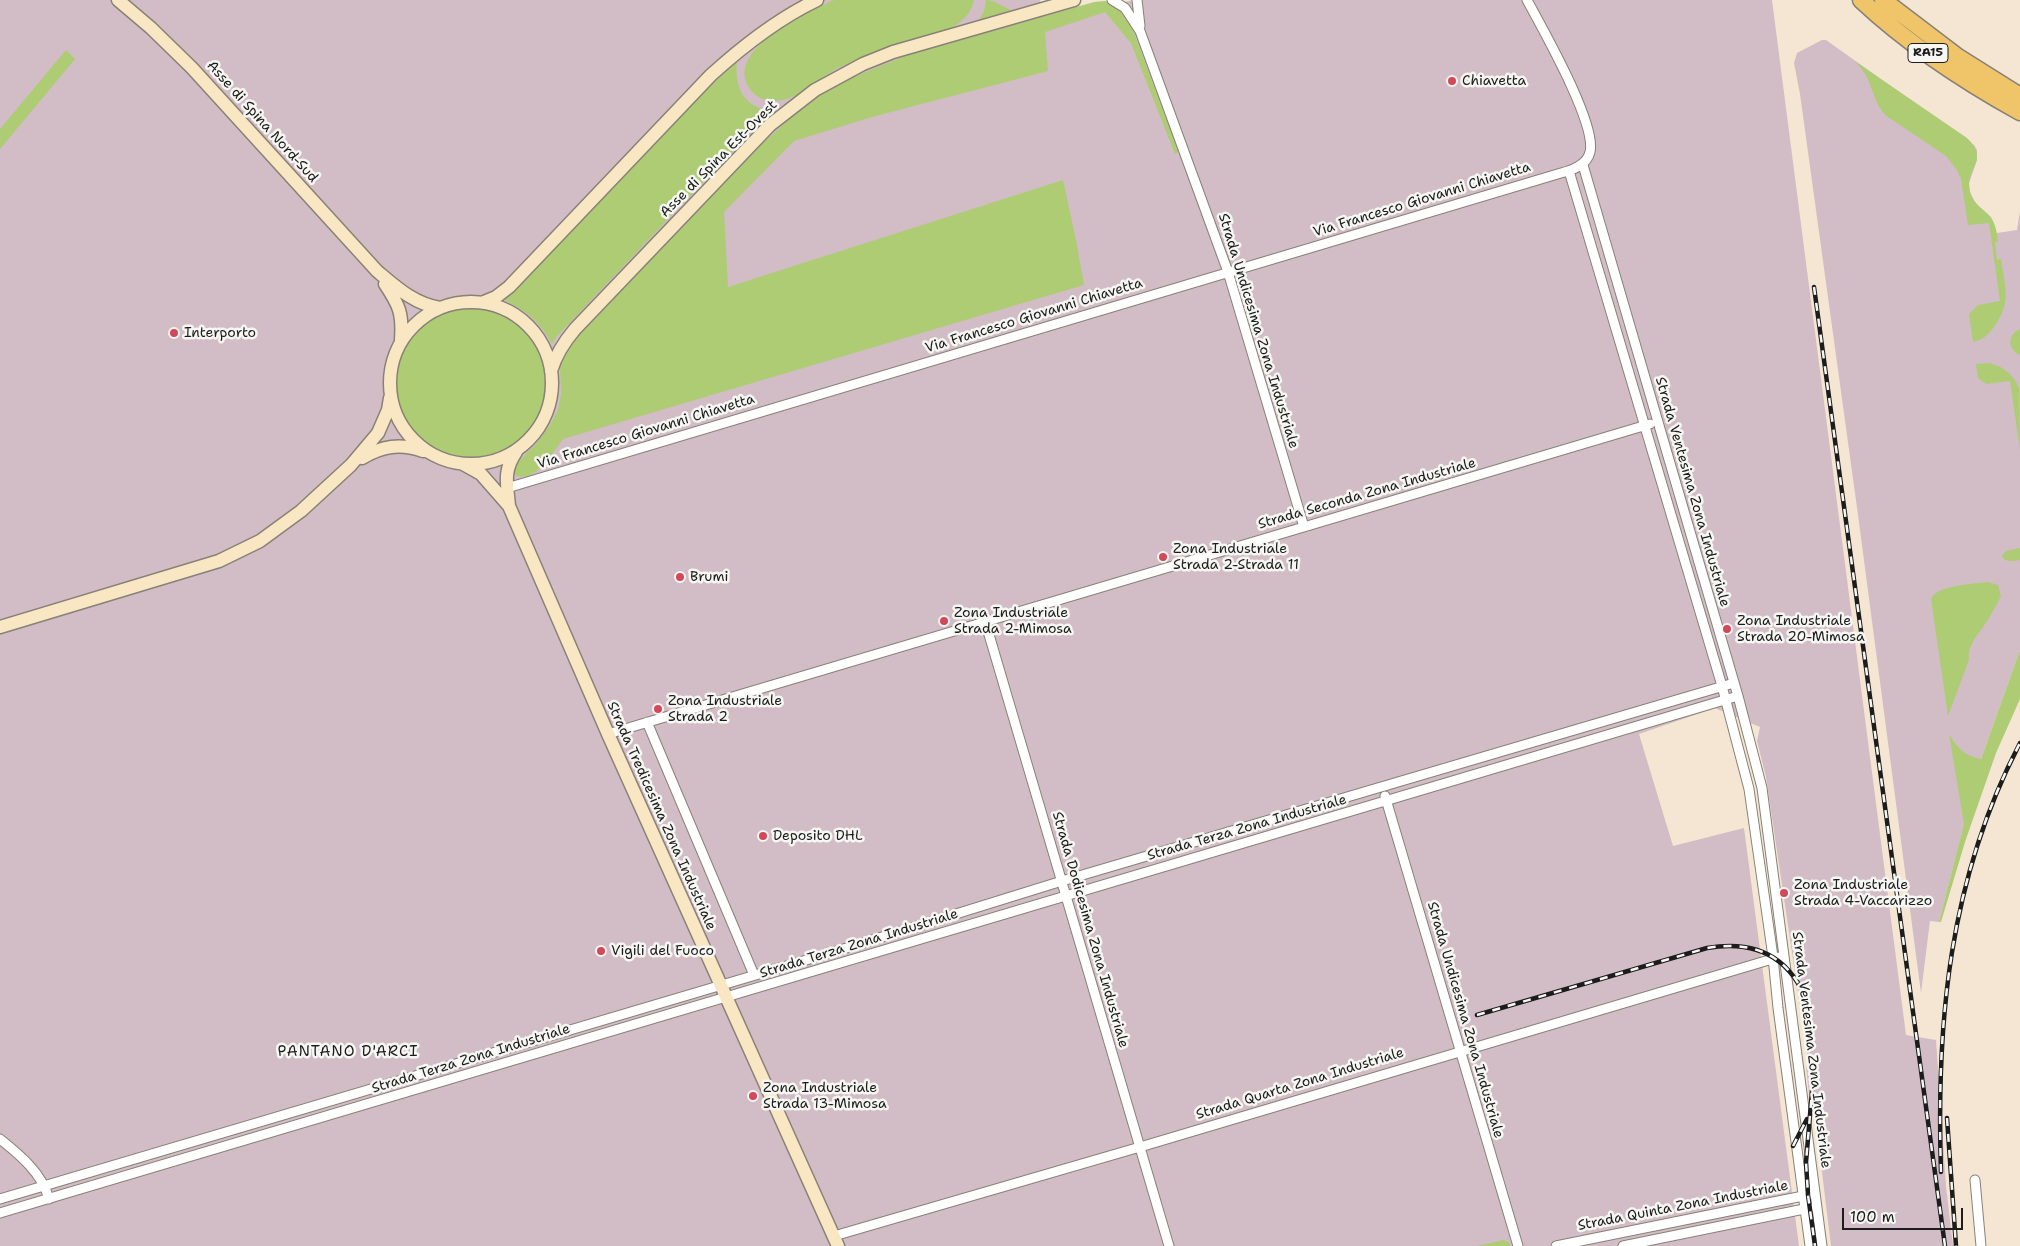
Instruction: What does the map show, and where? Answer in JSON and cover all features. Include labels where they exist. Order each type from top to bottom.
[{"type":"highway","name":"RA15","points":[[1883,0],[1958,58],[2020,96]]},
{"type":"highway","name":"RA15","points":[[1862,1],[1908,39],[1950,69],[2020,112]]},
{"type":"main road","name":"Asse di Spina Nord-Sud","points":[[118,0],[152,28],[192,68],[377,271]]},
{"type":"main road","points":[[484,302],[496,297],[509,286],[710,75],[737,51],[802,4],[817,0]]},
{"type":"main road","name":"Asse di Spina Est-Ovest","points":[[551,371],[562,345],[575,329],[770,125],[815,90],[838,76],[893,52],[1074,0]]},
{"type":"main road","points":[[377,271],[399,290],[419,302],[440,308]]},
{"type":"main road","points":[[0,627],[219,561],[260,541],[301,511],[351,465],[378,433],[388,410],[392,365],[400,342],[402,325],[399,304],[377,271]]},
{"type":"main road","points":[[400,342],[417,322],[440,308],[458,302],[484,302],[508,310],[529,326],[544,346],[551,371],[552,390],[546,414],[536,431],[508,462],[506,473],[509,506]]},
{"type":"main road","points":[[390,395],[395,413],[404,430],[428,452]]},
{"type":"main road","points":[[351,465],[376,450],[392,446],[411,446],[445,460],[463,464],[481,474],[509,506]]},
{"type":"main road","points":[[463,464],[489,462],[507,456],[518,449]]},
{"type":"main road","name":"Strada Tredicesima Zona Industriale","points":[[509,506],[608,734],[836,1241]]},
{"type":"street","points":[[1112,0],[1125,8],[1140,31]]},
{"type":"street","points":[[1137,0],[1140,31]]},
{"type":"street","points":[[1527,0],[1572,87],[1587,128],[1591,141],[1590,152],[1582,165]]},
{"type":"street","name":"Strada Undicesima Zona Industriale","points":[[1140,31],[1228,272],[1304,527]]},
{"type":"street","name":"Via Francesco Giovanni Chiavetta","points":[[507,488],[1569,171],[1582,165]]},
{"type":"street","name":"Strada Ventesima Zona Industriale","points":[[1582,165],[1717,623],[1762,788],[1822,1246]]},
{"type":"street","name":"Strada Ventesima Zona Industriale","points":[[1569,171],[1722,686],[1749,789],[1773,957],[1778,1008],[1810,1246]]},
{"type":"street","name":"Strada Seconda Zona Industriale","points":[[608,734],[1658,422]]},
{"type":"street","points":[[1687,570],[1700,566]]},
{"type":"street","name":"Strada Dodicesima Zona Industriale","points":[[985,621],[1169,1246]]},
{"type":"street","points":[[1704,627],[1717,623]]},
{"type":"street","name":"Strada Terza Zona Industriale","points":[[0,1199],[840,950],[1062,881],[1383,788],[1734,683]]},
{"type":"street","name":"Strada Terza Zona Industriale","points":[[0,1213],[1738,696]]},
{"type":"street","points":[[1685,698],[1688,711]]},
{"type":"street","points":[[1610,720],[1614,733]]},
{"type":"street","points":[[647,722],[754,975]]},
{"type":"street","points":[[1426,775],[1429,788]]},
{"type":"street","name":"Strada Undicesima Zona Industriale","points":[[1383,788],[1518,1246]]},
{"type":"street","points":[[1206,839],[1210,853]]},
{"type":"street","points":[[1758,858],[1771,856]]},
{"type":"street","points":[[840,950],[842,964]]},
{"type":"street","name":"Strada Quarta Zona Industriale","points":[[836,1241],[1460,1050],[1773,957],[1785,956]]},
{"type":"street","points":[[1778,1008],[1791,1006]]},
{"type":"street","points":[[1782,1036],[1795,1034]]},
{"type":"street","points":[[413,1076],[416,1090]]},
{"type":"street","points":[[0,1139],[22,1158],[45,1185],[49,1199]]},
{"type":"street","points":[[1975,1180],[1981,1246]]},
{"type":"street","name":"Strada Quinta Zona Industriale","points":[[1556,1246],[1815,1193]]},
{"type":"street","name":"Strada Quinta Zona Industriale","points":[[1623,1246],[1817,1207]]},
{"type":"street","points":[[1675,1222],[1678,1235]]},
{"type":"shaded area","points":[[0,0],[1040,0],[1046,23],[1133,0],[1772,0],[1906,1035],[1936,1040],[1946,1186],[1953,1246],[1831,1246],[1813,1099],[1809,1094],[1806,1067],[1809,1067],[1766,777],[1757,741],[1760,727],[1715,708],[1639,734],[1673,846],[1744,828],[1799,1246],[0,1246]]},
{"type":"shaded area","points":[[1822,40],[1826,40],[1974,145],[1977,150],[1977,160],[1969,183],[1970,192],[1976,204],[1991,217],[1997,233],[2017,230],[2020,211],[2020,650],[1981,759],[1939,922],[1930,921],[1921,993],[1858,515],[1800,94],[1794,63],[1797,53]]},
{"type":"green space","points":[[834,0],[974,0],[969,13],[955,26],[889,47],[853,61],[836,69],[792,97],[772,101],[760,98],[753,93],[748,86],[745,72],[749,58],[759,45],[790,22]]},
{"type":"green space","points":[[986,0],[1012,10],[979,20],[984,11]]},
{"type":"green space","points":[[1105,1],[1112,3],[1128,17],[1179,152],[1175,154],[1131,43],[1105,12],[1045,32],[1048,71],[872,117],[794,141],[724,212],[728,287],[1063,180],[1084,285],[563,439],[549,459],[537,471],[523,477],[515,475],[513,471],[516,464],[537,443],[558,410],[561,394],[560,366],[568,347],[758,148],[800,109],[841,82],[905,56],[1094,2]]},
{"type":"green space","points":[[66,50],[75,59],[0,149],[0,129]]},
{"type":"green space","points":[[737,61],[737,81],[744,96],[756,106],[775,112],[749,134],[557,336],[552,344],[532,318],[504,300],[703,93]]},
{"type":"green space","points":[[1856,62],[1967,138],[1977,152],[1977,159],[1970,177],[1970,192],[1976,204],[1992,219],[1994,224],[1998,242],[1995,242],[1997,260],[2001,259],[2006,294],[2000,318],[1990,332],[1980,340],[1973,342],[1969,314],[1978,305],[2000,301],[1989,223],[1968,225],[1961,179],[1957,170],[1946,156],[1885,115],[1878,105],[1866,75]]},
{"type":"green space","points":[[471,307],[500,313],[524,329],[540,353],[546,382],[540,411],[524,435],[500,451],[471,457],[442,451],[418,435],[402,411],[396,382],[402,353],[418,329],[442,313]]},
{"type":"green space","points":[[2020,329],[2020,355],[2013,349],[2010,342],[2013,335]]},
{"type":"green space","points":[[1989,363],[1999,366],[2007,372],[2019,388],[2020,450],[2010,381],[1986,384],[1978,378],[1976,364]]},
{"type":"green space","points":[[2020,548],[2020,560],[2007,561],[2003,558],[2002,556],[2006,551]]},
{"type":"green space","points":[[1988,582],[1998,585],[2001,596],[1971,645],[1969,660],[1948,716],[1931,599],[1934,594],[1948,588]]},
{"type":"green space","points":[[2020,650],[2020,699],[1996,753],[1965,842],[1941,922],[1939,922],[1964,824],[1949,734],[1962,751],[1970,756],[1981,759]]},
{"type":"green space","points":[[1504,1240],[1510,1243],[1510,1246],[1476,1246]]},
{"type":"railway","points":[[1814,287],[1945,1246]]},
{"type":"railway","points":[[1941,1172],[1941,1061],[1945,1006],[1952,952],[1962,899],[1977,846],[1996,794],[2020,743]]},
{"type":"railway","points":[[1477,1015],[1707,948],[1726,946],[1759,950],[1784,966],[1795,978],[1810,1010]]},
{"type":"railway","points":[[1814,1068],[1806,1162],[1808,1195],[1815,1246]]},
{"type":"railway","points":[[1947,1118],[1956,1246]]},
{"type":"railway","points":[[1793,1146],[1807,1119]]},
{"type":"place","name":"Chiavetta","points":[[1452,81]]},
{"type":"place","name":"Interporto","points":[[174,333]]},
{"type":"place","name":"Zona Industriale Strada 2-Strada 11","points":[[1163,557]]},
{"type":"place","name":"Brumi","points":[[680,577]]},
{"type":"place","name":"Zona Industriale Strada 2-Mimosa","points":[[944,621]]},
{"type":"place","name":"Zona Industriale Strada 20-Mimosa","points":[[1727,629]]},
{"type":"place","name":"Zona Industriale Strada 2","points":[[658,709]]},
{"type":"place","name":"Deposito DHL","points":[[763,836]]},
{"type":"place","name":"Zona Industriale Strada 4-Vaccarizzo","points":[[1784,893]]},
{"type":"place","name":"Vigili del Fuoco","points":[[601,951]]},
{"type":"place","name":"Zona Industriale Strada 13-Mimosa","points":[[753,1096]]},
{"type":"district","name":"PANTANO D'ARCI","points":[[348,1052]]}]
